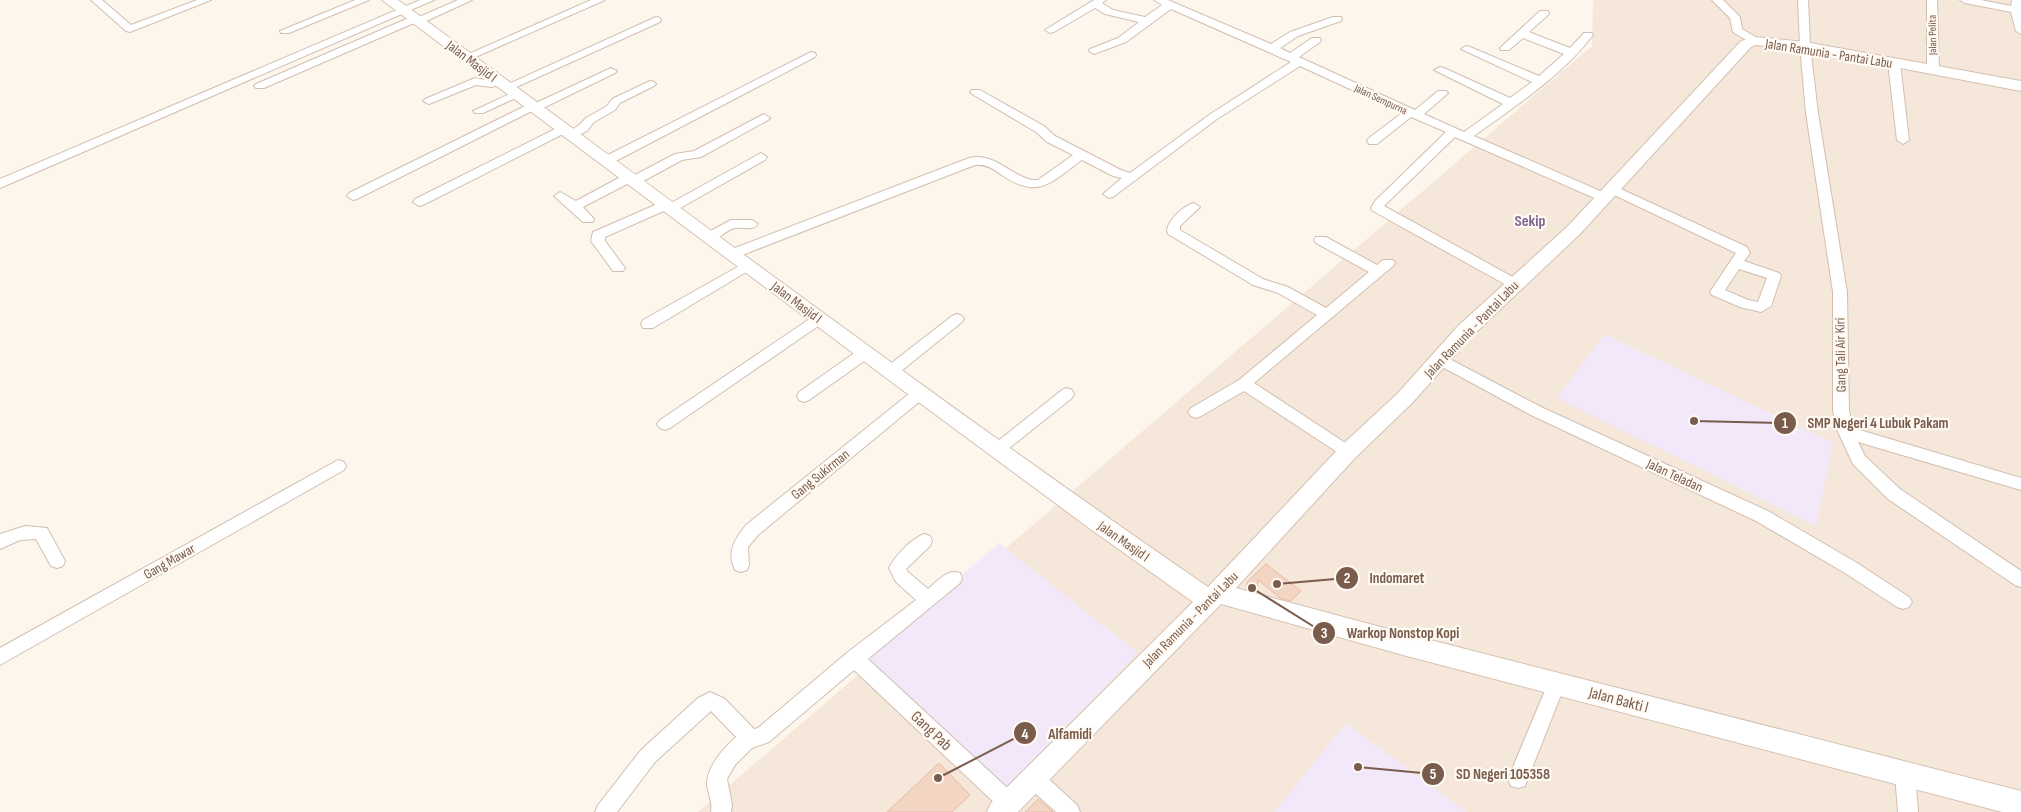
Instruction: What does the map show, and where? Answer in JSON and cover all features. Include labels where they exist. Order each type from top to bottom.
[{"type":"main road","name":"Jalan Masjid I","points":[[389,0],[920,394],[1097,522],[1213,597]]},
{"type":"main road","name":"Jalan Ramunia - Pantai Labu","points":[[1004,807],[1213,597],[1348,452],[1405,398],[1470,326],[1574,230],[1746,44],[1755,41],[1805,46],[2021,86]]},
{"type":"main road","name":"Jalan Bakti I","points":[[1213,597],[1557,682],[2021,804]]},
{"type":"street","points":[[96,0],[130,29],[205,0]]},
{"type":"street","points":[[285,31],[364,0]]},
{"type":"street","points":[[260,86],[411,16],[430,0]]},
{"type":"street","points":[[0,184],[411,16],[467,0]]},
{"type":"street","points":[[467,57],[600,0]]},
{"type":"street","points":[[1717,0],[1735,17],[1737,30],[1755,41]]},
{"type":"street","name":"Gang Tali Air Kiri","points":[[1803,0],[1805,46],[1812,113],[1840,292],[1841,411],[1846,432],[1859,460],[1894,494],[2018,573]]},
{"type":"street","name":"Jalan Pelita","points":[[1932,0],[1933,70]]},
{"type":"street","points":[[1965,0],[2016,5],[2021,31]]},
{"type":"street","points":[[1050,30],[1099,2],[1102,9],[1122,16],[1147,21]]},
{"type":"street","points":[[1094,52],[1122,40],[1147,21],[1164,2]]},
{"type":"street","name":"Jalan Sempurna","points":[[1164,2],[1272,48],[1459,134],[1738,247],[1743,252],[1736,263]]},
{"type":"street","points":[[1505,48],[1544,13]]},
{"type":"street","points":[[1272,48],[1294,34],[1337,19]]},
{"type":"street","points":[[479,111],[508,87],[656,20]]},
{"type":"street","points":[[1521,33],[1572,53]]},
{"type":"street","points":[[1514,284],[1378,208],[1379,204],[1459,134],[1512,103],[1540,81],[1572,53],[1588,35]]},
{"type":"street","points":[[1109,194],[1213,117],[1296,59],[1316,40]]},
{"type":"street","points":[[1466,49],[1540,81]]},
{"type":"street","points":[[606,161],[811,55]]},
{"type":"street","points":[[1894,63],[1903,140]]},
{"type":"street","points":[[1440,70],[1512,103]]},
{"type":"street","points":[[353,196],[611,71]]},
{"type":"street","points":[[429,100],[475,81],[508,87]]},
{"type":"street","points":[[419,202],[567,132],[583,128],[590,120],[611,108],[616,102],[650,84]]},
{"type":"street","points":[[976,92],[1040,129],[1051,139],[1081,156],[1117,173],[1131,177]]},
{"type":"street","points":[[1372,141],[1442,93]]},
{"type":"street","points":[[575,206],[679,156],[697,154],[764,118]]},
{"type":"street","points":[[732,254],[980,159],[992,162],[1022,181],[1035,185],[1041,183],[1081,156]]},
{"type":"street","points":[[618,268],[598,241],[598,235],[668,207],[761,157]]},
{"type":"street","points":[[560,196],[575,206],[588,219]]},
{"type":"street","points":[[1194,207],[1174,224],[1173,231],[1258,282],[1283,290],[1326,314]]},
{"type":"street","points":[[710,237],[730,224],[752,224]]},
{"type":"street","points":[[1196,412],[1244,384],[1383,267],[1321,240]]},
{"type":"street","points":[[648,324],[748,265]]},
{"type":"street","points":[[665,424],[819,319]]},
{"type":"street","points":[[890,372],[957,319]]},
{"type":"street","points":[[804,396],[865,353]]},
{"type":"street","name":"Jalan Teladan","points":[[1440,359],[1542,414],[1762,516],[1851,568],[1903,602]]},
{"type":"street","points":[[1244,384],[1348,452]]},
{"type":"street","name":"Gang Sukirman","points":[[741,565],[740,545],[752,530],[920,394]]},
{"type":"street","points":[[998,449],[1067,394]]},
{"type":"street","points":[[1846,432],[2021,484]]},
{"type":"street","name":"Gang Mawar","points":[[0,657],[338,466]]},
{"type":"street","points":[[0,542],[22,532],[41,533],[57,561]]},
{"type":"street","points":[[924,541],[901,562],[898,570],[906,581],[928,600]]},
{"type":"street","points":[[721,812],[722,804],[717,783],[719,770],[750,738],[762,736],[854,658],[954,578]]},
{"type":"street","name":"Gang Pab","points":[[854,658],[1004,807]]},
{"type":"street","points":[[1518,779],[1557,682]]},
{"type":"street","points":[[605,812],[648,756],[710,701],[718,705],[750,738]]},
{"type":"street","points":[[1905,774],[1908,812]]},
{"type":"street","points":[[1033,778],[1070,812]]},
{"type":"shaded area","points":[[1593,0],[2021,0],[2021,812],[698,812],[1592,46]]},
{"type":"shaded area","points":[[1604,334],[1833,443],[1816,526],[1557,398]]},
{"type":"shaded area","points":[[999,543],[1138,653],[1007,787],[867,658]]},
{"type":"shaded area","points":[[1346,723],[1467,812],[1274,812]]},
{"type":"building","points":[[1266,564],[1301,591],[1291,601],[1280,598],[1258,580],[1257,592],[1246,589],[1247,582]]},
{"type":"building","points":[[939,763],[970,795],[952,812],[887,812]]},
{"type":"building","points":[[1038,799],[1053,812],[1025,812]]},
{"type":"place","name":"SMP Negeri 4 Lubuk Pakam","points":[[1694,421]]},
{"type":"place","name":"Indomaret","points":[[1277,584]]},
{"type":"place","name":"Warkop Nonstop Kopi","points":[[1252,588]]},
{"type":"place","name":"SD Negeri 105358","points":[[1358,767]]},
{"type":"place","name":"Alfamidi","points":[[938,778]]},
{"type":"district","name":"Sekip","points":[[1530,220]]}]
